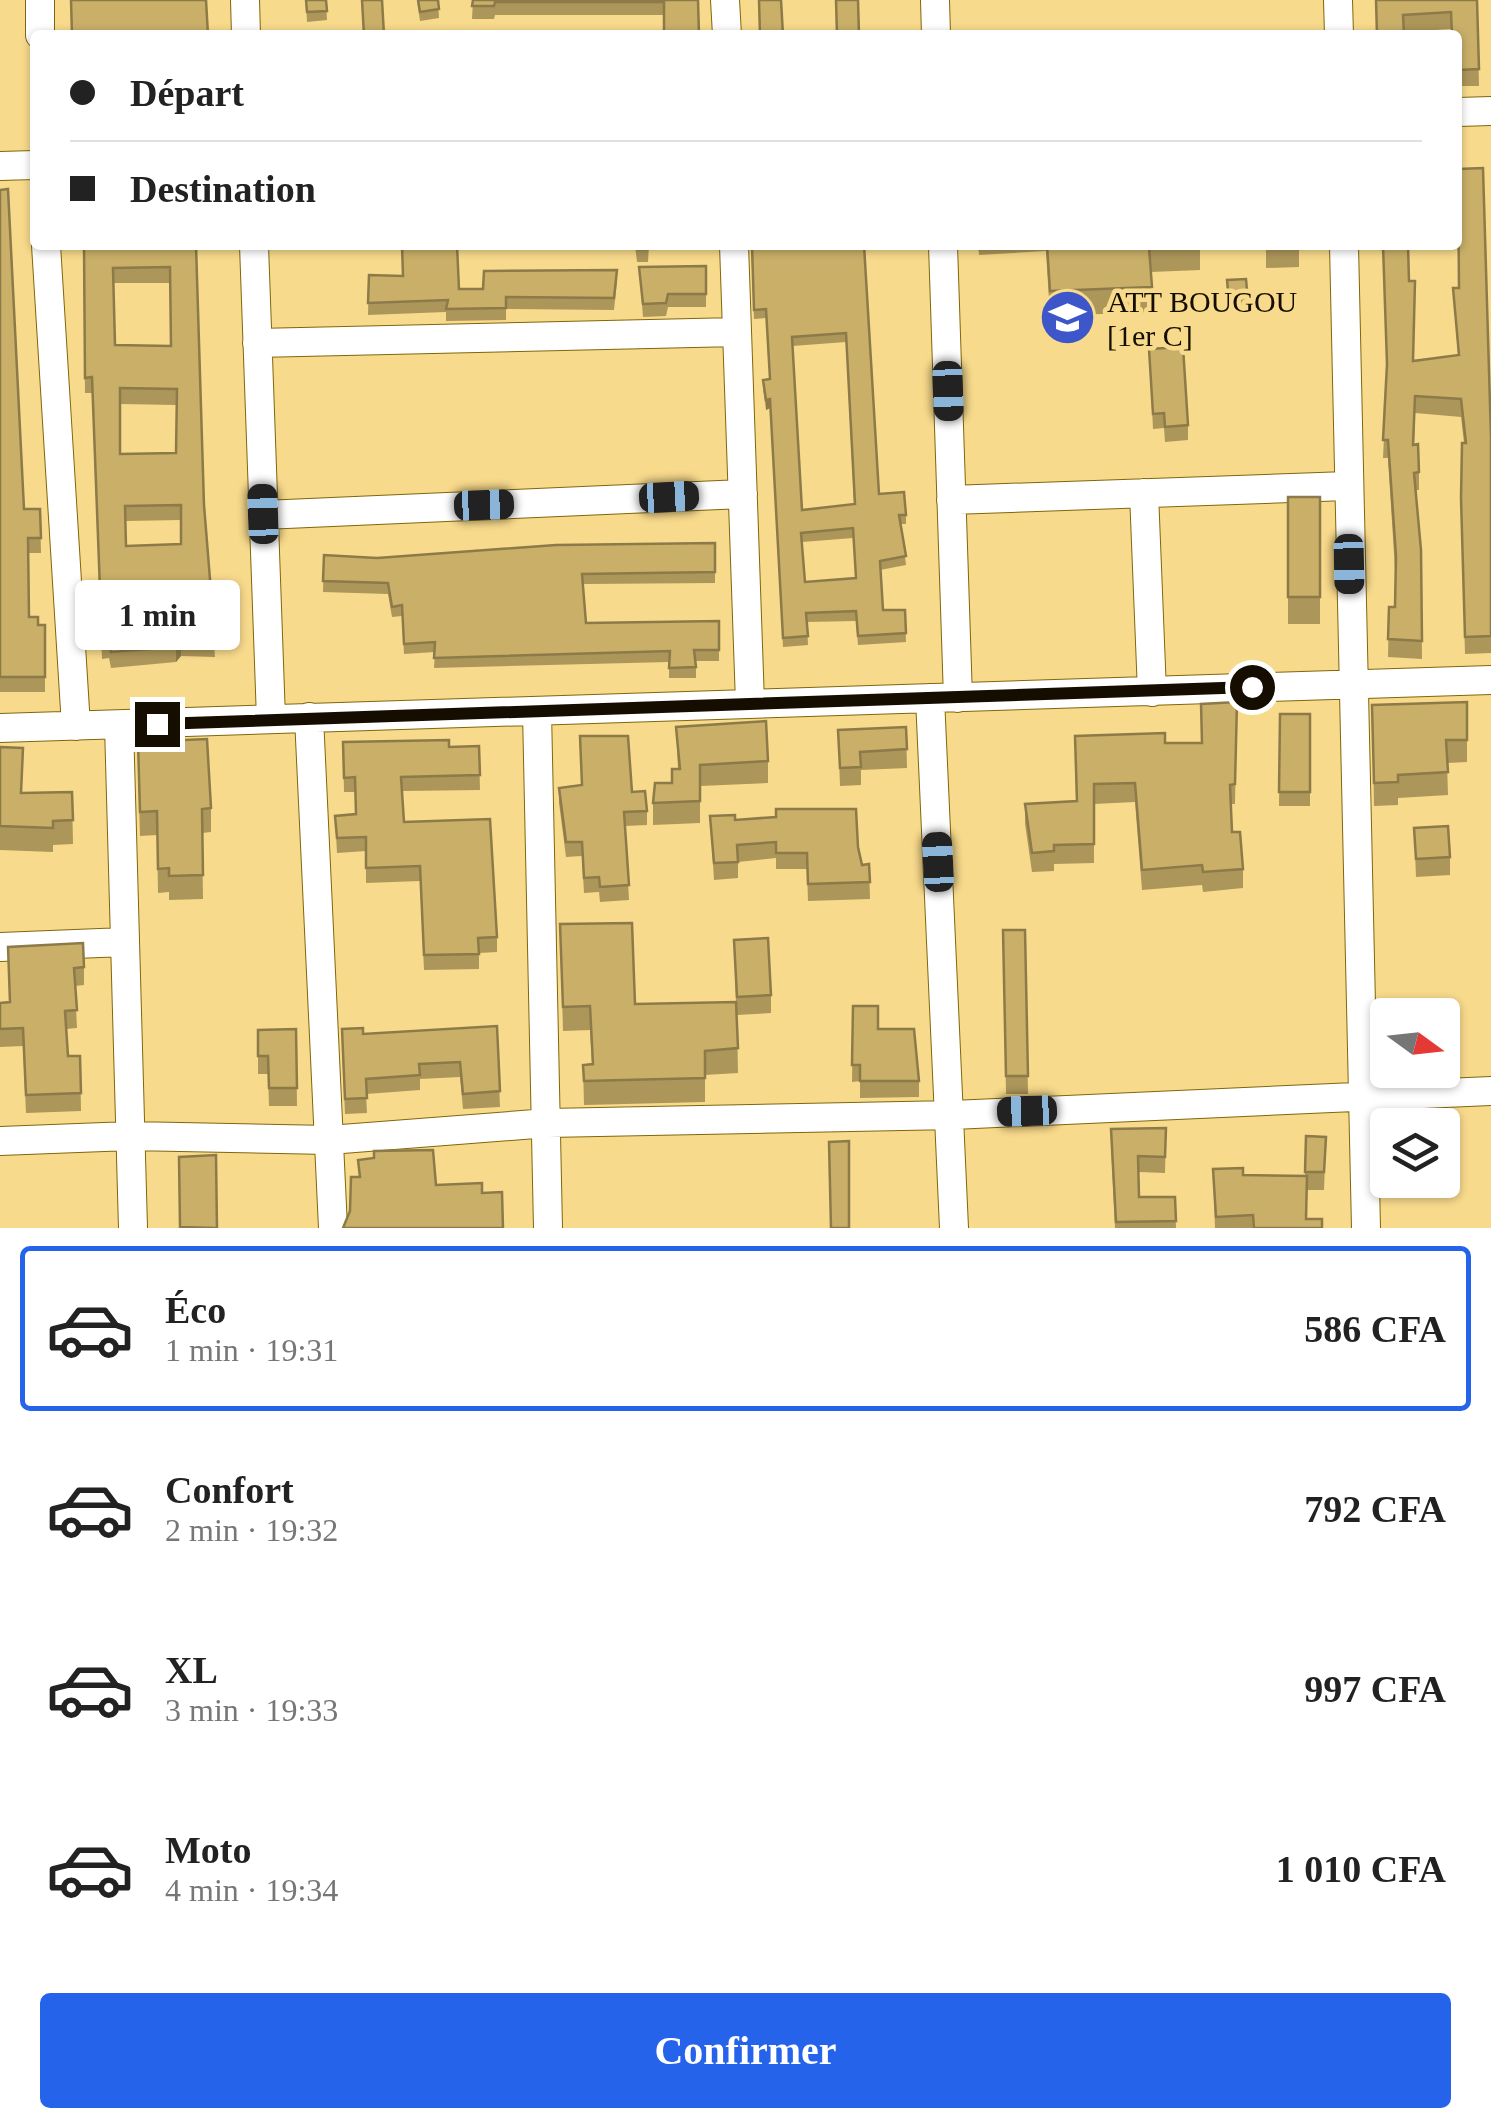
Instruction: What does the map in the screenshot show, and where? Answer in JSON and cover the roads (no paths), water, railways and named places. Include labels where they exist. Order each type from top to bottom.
[{"type":"street","points":[[40,0],[40,30]]},
{"type":"street","points":[[245,0],[246,30]]},
{"type":"street","points":[[725,0],[726,30]]},
{"type":"street","points":[[935,0],[936,30]]},
{"type":"street","points":[[1338,0],[1339,30]]},
{"type":"street","points":[[1462,112],[1491,111]]},
{"type":"street","points":[[0,166],[30,165]]},
{"type":"street","points":[[46,250],[76,726]]},
{"type":"street","points":[[254,250],[271,719]]},
{"type":"street","points":[[734,250],[750,703]]},
{"type":"street","points":[[943,250],[952,500],[944,698],[954,1228]]},
{"type":"street","points":[[1344,250],[1366,1228]]},
{"type":"street","points":[[257,343],[737,332]]},
{"type":"street","points":[[952,500],[1347,486]]},
{"type":"street","points":[[1144,492],[1152,692]]},
{"type":"street","points":[[263,514],[743,494]]},
{"type":"street","points":[[0,728],[1491,680]]},
{"type":"street","points":[[537,711],[548,1228]]},
{"type":"street","points":[[309,717],[333,1228]]},
{"type":"street","points":[[119,725],[133,1228]]},
{"type":"street","points":[[0,947],[126,942]]},
{"type":"street","points":[[0,1140],[130,1136],[329,1140],[548,1123],[952,1114],[1491,1091]]},
{"type":"place","name":"ATT BOUGOU [1er C]","points":[[1068,318]]}]
